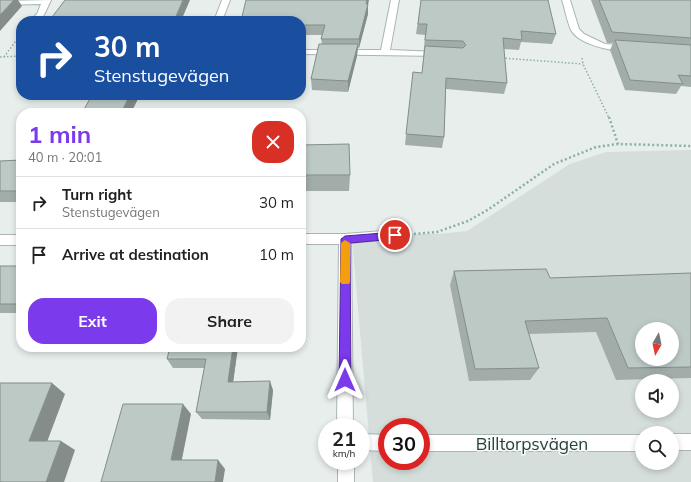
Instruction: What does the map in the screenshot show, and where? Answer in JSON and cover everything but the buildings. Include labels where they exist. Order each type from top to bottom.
[{"type":"street","points":[[220,16],[226,0]]},
{"type":"street","points":[[385,52],[395,0]]},
{"type":"street","points":[[566,0],[575,30],[581,36],[603,46],[638,48]]},
{"type":"street","points":[[0,3],[46,1],[39,16]]},
{"type":"street","points":[[306,52],[444,54]]},
{"type":"street","points":[[306,239],[345,239],[395,235]]},
{"type":"street","points":[[345,239],[345,418]]},
{"type":"street","points":[[0,240],[16,240]]},
{"type":"street","name":"Billtorpsvägen","points":[[430,443],[635,442]]},
{"type":"street","points":[[679,442],[691,442]]},
{"type":"street","points":[[346,470],[346,482]]},
{"type":"path","points":[[4,57],[16,41]]},
{"type":"path","points":[[582,54],[583,64],[611,121],[618,144]]},
{"type":"path","points":[[0,57],[16,56]]},
{"type":"path","points":[[497,58],[583,64]]},
{"type":"path","points":[[395,235],[437,232],[468,221],[489,209],[554,164],[596,146],[618,144],[691,146]]},
{"type":"shaded area","points":[[691,150],[691,482],[373,482],[370,447],[370,418],[367,418],[352,239],[397,234],[439,234],[467,231],[570,164],[606,152]]},
{"type":"slow traffic","points":[[345,243],[345,282]]},
{"type":"route","points":[[345,380],[345,239],[395,235]]}]
